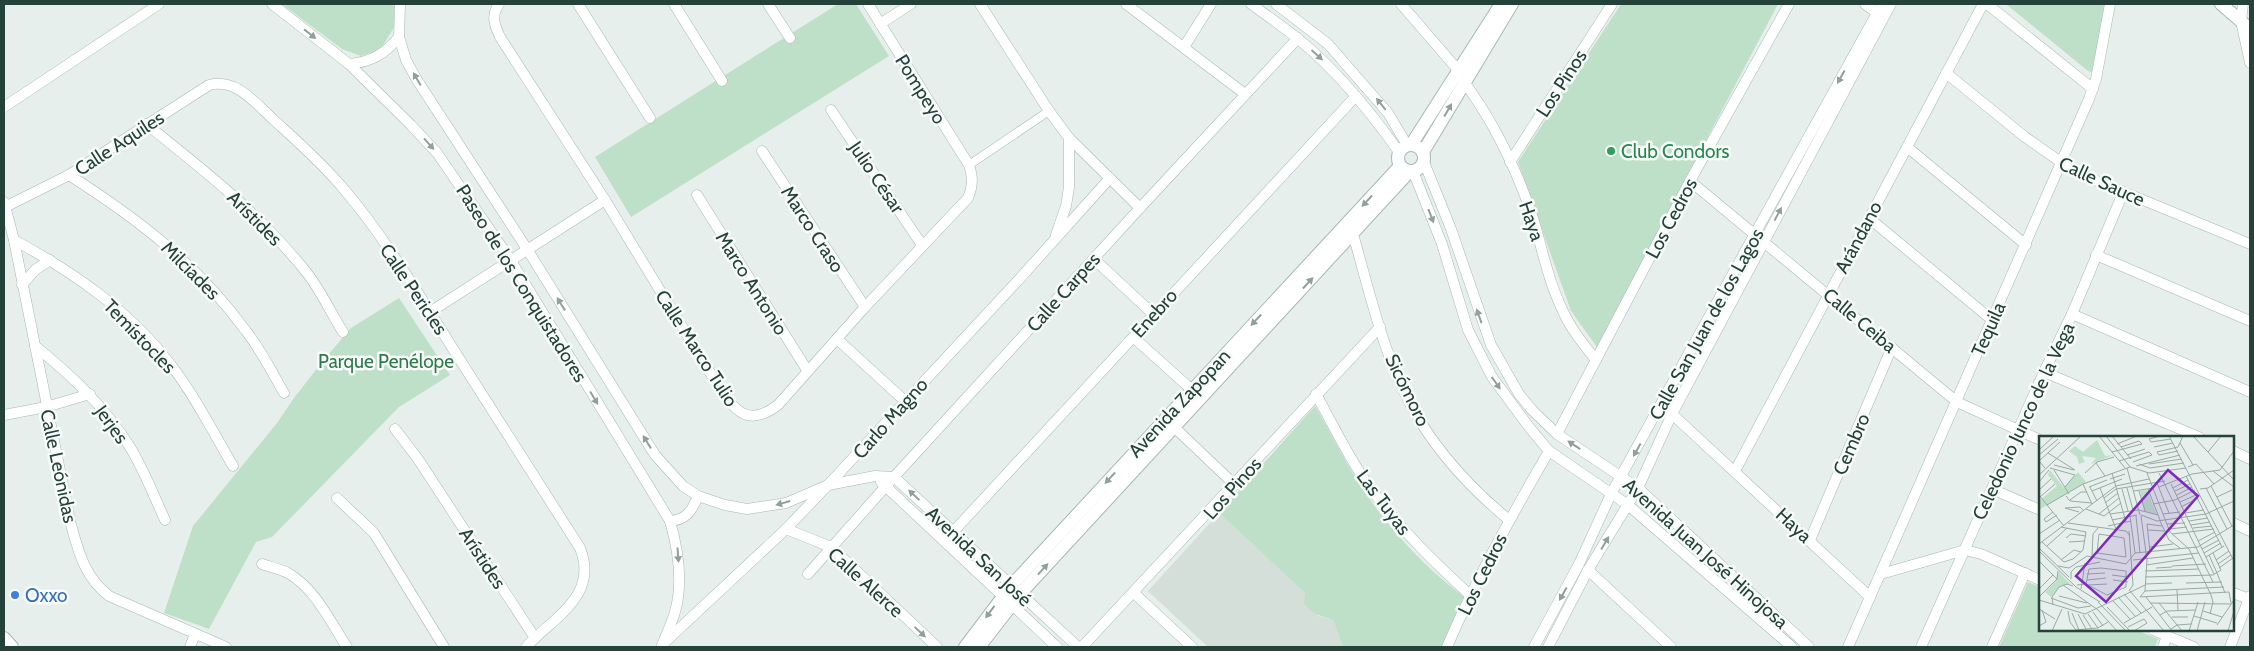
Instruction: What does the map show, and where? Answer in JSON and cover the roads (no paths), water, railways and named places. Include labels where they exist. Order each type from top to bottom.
[{"type":"street","points":[[4,107],[159,4]]},
{"type":"street","name":"Paseo de los Conquistadores","points":[[272,4],[349,64],[412,125],[437,153],[510,260],[670,521],[678,548],[679,579],[676,609],[661,646]]},
{"type":"street","name":"Paseo de los Conquistadores","points":[[400,4],[399,37],[406,60],[417,80],[527,249],[655,454],[676,479],[698,496],[725,505],[747,509],[786,503],[828,485]]},
{"type":"street","points":[[578,4],[650,118]]},
{"type":"street","points":[[674,4],[722,81]]},
{"type":"street","points":[[768,4],[790,38]]},
{"type":"street","name":"Pompeyo","points":[[868,4],[971,170]]},
{"type":"street","points":[[880,24],[911,4]]},
{"type":"street","points":[[980,4],[1049,111],[1069,138],[1140,208]]},
{"type":"street","points":[[1126,4],[1245,94]]},
{"type":"street","points":[[1184,47],[1211,4]]},
{"type":"street","points":[[1251,4],[1298,38],[1406,147],[1418,147],[1423,157]]},
{"type":"street","points":[[1276,4],[1315,32],[1334,50],[1388,113],[1406,147]]},
{"type":"street","points":[[1403,4],[1458,70]]},
{"type":"street","points":[[1501,4],[1398,161],[1408,169],[1418,169],[1464,82],[1512,4]]},
{"type":"street","name":"Los Pinos","points":[[1510,162],[1612,4]]},
{"type":"street","name":"Los Cedros","points":[[1557,434],[1690,181],[1789,4]]},
{"type":"street","points":[[1865,4],[1879,8]]},
{"type":"street","name":"Calle San Juan de los Lagos","points":[[1534,647],[1579,564],[1611,494],[1760,237],[1891,4]]},
{"type":"street","name":"Arándano","points":[[1735,471],[1983,4]]},
{"type":"street","points":[[1987,4],[2093,89]]},
{"type":"street","name":"Tequila","points":[[1848,647],[2093,89],[2110,4]]},
{"type":"street","points":[[2221,4],[2246,25]]},
{"type":"street","points":[[2244,4],[2250,63]]},
{"type":"street","name":"Calle Marco Tulio","points":[[497,8],[494,24],[500,36],[605,200],[720,389],[736,410],[746,416],[757,416],[767,413],[778,405],[864,307],[968,198],[971,191],[971,170]]},
{"type":"street","name":"Calle San Juan de los Lagos","points":[[1548,647],[1588,570],[1638,488],[1672,414],[1760,237],[1879,8]]},
{"type":"street","points":[[349,64],[364,63],[378,57],[399,37]]},
{"type":"street","name":"Calle Carpes","points":[[808,574],[830,547],[1298,38]]},
{"type":"street","name":"Calle Sauce","points":[[1946,73],[2061,163],[2092,180],[2250,244]]},
{"type":"street","name":"Calle Aquiles","points":[[5,203],[69,175],[209,85],[219,82],[230,84]]},
{"type":"street","name":"Haya","points":[[1464,82],[1488,117],[1510,162],[1532,217],[1547,268],[1562,309],[1578,338],[1596,360]]},
{"type":"street","name":"Calle Pericles","points":[[230,84],[250,99],[314,156],[343,188],[430,312],[580,548],[585,561],[585,577],[581,591],[573,602],[534,638]]},
{"type":"street","name":"Enebro","points":[[953,532],[1356,96]]},
{"type":"street","name":"Julio César","points":[[831,110],[922,245]]},
{"type":"street","points":[[971,170],[1049,111]]},
{"type":"street","name":"Arístides","points":[[146,124],[206,171],[247,207],[278,239],[308,275],[343,332]]},
{"type":"street","points":[[1054,241],[1066,206],[1069,187],[1069,138]]},
{"type":"street","points":[[1907,147],[2026,245]]},
{"type":"street","name":"Marco Craso","points":[[762,151],[864,307]]},
{"type":"street","name":"Avenida Juan José Hinojosa","points":[[1423,157],[1451,229],[1490,345],[1519,394],[1532,410],[1557,434],[1638,488],[1809,647]]},
{"type":"street","name":"Avenida Juan José Hinojosa","points":[[1408,169],[1442,244],[1468,330],[1492,377],[1511,404],[1549,451],[1628,505],[1792,647]]},
{"type":"street","name":"Avenida Zapopan","points":[[1016,590],[1174,427],[1353,234],[1408,169]]},
{"type":"street","name":"Avenida Zapopan","points":[[965,647],[1191,390],[1408,169]]},
{"type":"street","name":"Milcíades","points":[[69,175],[132,217],[171,248],[213,289],[247,332],[284,393]]},
{"type":"street","name":"Carlo Magno","points":[[661,646],[786,529],[1054,241],[1110,178]]},
{"type":"street","name":"Calle Ceiba","points":[[1690,181],[1957,402],[2039,440]]},
{"type":"street","name":"Celedonio Junco de la Vega","points":[[1921,647],[2019,432],[2044,372],[2072,314],[2123,193]]},
{"type":"street","name":"Marco Antonio","points":[[697,195],[807,370]]},
{"type":"street","points":[[430,312],[605,200]]},
{"type":"street","name":"Calle Leónidas","points":[[5,203],[70,521],[87,573],[98,587],[109,596],[226,647]]},
{"type":"street","points":[[1869,218],[1992,320]]},
{"type":"street","name":"Sicómoro","points":[[1353,234],[1380,327],[1404,390],[1420,421],[1456,468],[1486,501],[1509,520]]},
{"type":"street","name":"Temístocles","points":[[14,240],[74,275],[120,312],[170,364],[191,394],[232,466]]},
{"type":"street","points":[[2096,255],[2250,321]]},
{"type":"street","points":[[1094,259],[1153,314]]},
{"type":"street","points":[[22,286],[35,270],[50,260]]},
{"type":"street","points":[[2072,314],[2250,392]]},
{"type":"street","name":"Los Pinos","points":[[1080,647],[1134,593],[1380,327]]},
{"type":"street","points":[[1133,337],[1191,390]]},
{"type":"street","points":[[837,339],[904,401]]},
{"type":"street","name":"Jerjes","points":[[35,346],[90,394],[128,445],[165,520]]},
{"type":"street","name":"Cembro","points":[[1810,540],[1892,347]]},
{"type":"street","points":[[2044,372],[2197,436]]},
{"type":"street","points":[[4,415],[46,408],[90,394]]},
{"type":"street","name":"Las Tuyas","points":[[1316,394],[1373,492],[1426,554],[1470,595]]},
{"type":"street","name":"Haya","points":[[1672,414],[1870,597]]},
{"type":"street","points":[[1174,427],[1235,485]]},
{"type":"street","name":"Arístides","points":[[395,429],[418,459],[534,638]]},
{"type":"street","name":"Los Cedros","points":[[1447,647],[1470,595],[1509,520],[1549,451]]},
{"type":"street","points":[[2234,451],[2250,459]]},
{"type":"street","points":[[828,485],[875,476],[894,477]]},
{"type":"street","name":"Avenida San José","points":[[875,476],[1056,647]]},
{"type":"street","name":"Avenida San José","points":[[894,477],[1080,647]]},
{"type":"street","points":[[1992,489],[2039,510]]},
{"type":"street","points":[[670,521],[678,520],[688,515],[698,496]]},
{"type":"street","points":[[337,498],[374,533],[444,647]]},
{"type":"street","points":[[2234,523],[2250,531]]},
{"type":"street","name":"Calle Alerce","points":[[786,529],[830,547],[937,647]]},
{"type":"street","points":[[1881,574],[1965,550],[1980,554],[2039,580]]},
{"type":"street","points":[[262,564],[287,573],[300,581],[347,647]]},
{"type":"street","points":[[1588,570],[1670,647]]},
{"type":"street","points":[[1992,647],[2025,573]]},
{"type":"street","points":[[1134,593],[1192,647]]},
{"type":"street","points":[[2230,647],[2250,598],[2234,593]]},
{"type":"street","name":"Avenida Zapopan","points":[[979,647],[1006,601]]},
{"type":"street","points":[[2155,631],[2194,647]]},
{"type":"street","points":[[190,647],[194,634]]},
{"type":"street","points":[[2163,647],[2167,636]]},
{"type":"street","points":[[4,638],[12,647]]},
{"type":"street","points":[[526,647],[534,638]]},
{"type":"place","name":"Club Condors","points":[[1611,151]]},
{"type":"place","name":"Oxxo","points":[[15,595]]},
{"type":"park label","name":"Parque Penélope","points":[[386,361]]}]
